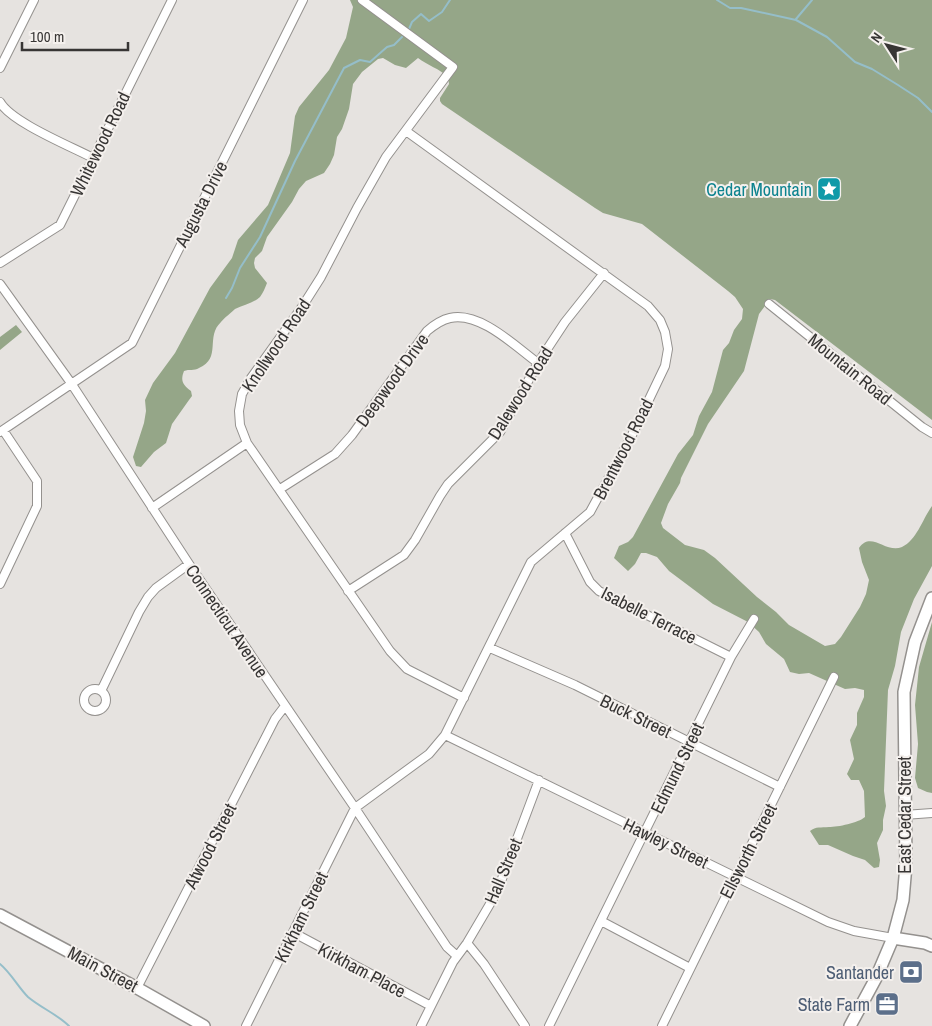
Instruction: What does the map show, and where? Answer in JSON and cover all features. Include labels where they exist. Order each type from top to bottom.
[{"type":"main road","name":"East Cedar Street","points":[[850,1026],[876,978],[892,938],[902,900],[906,865],[904,692],[915,642],[932,598]]},
{"type":"main road","name":"Main Street","points":[[0,915],[204,1026]]},
{"type":"main road","points":[[892,938],[925,943],[932,946]]},
{"type":"street","points":[[0,68],[34,0]]},
{"type":"street","name":"Whitewood Road","points":[[0,263],[60,225],[172,0]]},
{"type":"street","name":"Augusta Drive","points":[[2,431],[132,343],[304,0]]},
{"type":"street","name":"Knollwood Road","points":[[362,0],[453,67],[386,157],[321,277],[251,378],[242,394],[239,410],[240,425],[247,443],[390,651],[407,669],[464,698]]},
{"type":"street","points":[[0,102],[4,109],[19,120],[92,158]]},
{"type":"street","name":"Brentwood Road","points":[[355,808],[429,754],[445,735],[490,648],[531,562],[590,512],[632,435],[665,366],[668,349],[665,332],[660,320],[648,306],[406,131]]},
{"type":"street","name":"Dalewood Road","points":[[348,591],[404,555],[448,484],[500,432],[538,363],[565,322],[604,273]]},
{"type":"street","name":"Connecticut Avenue","points":[[0,284],[71,383],[188,564],[448,947],[457,956]]},
{"type":"street","name":"Mountain Road","points":[[769,304],[922,428],[932,433]]},
{"type":"street","name":"Deepwood Drive","points":[[280,489],[335,454],[352,436],[426,331],[438,322],[452,317],[468,318],[482,322],[538,363]]},
{"type":"street","points":[[0,584],[37,506],[38,494],[37,481],[2,431]]},
{"type":"street","points":[[152,508],[247,443]]},
{"type":"street","name":"Isabelle Terrace","points":[[565,533],[590,582],[599,591],[731,657]]},
{"type":"street","points":[[101,691],[148,597],[156,588],[188,564]]},
{"type":"street","name":"Edmund Street","points":[[549,1026],[731,657],[754,619]]},
{"type":"street","name":"Buck Street","points":[[490,648],[575,686],[780,787]]},
{"type":"street","name":"Ellsworth Street","points":[[662,1026],[834,677]]},
{"type":"street","name":"Atwood Street","points":[[137,988],[275,719],[285,706]]},
{"type":"street","name":"Hawley Street","points":[[445,735],[828,922],[854,931],[892,938]]},
{"type":"street","name":"Hall Street","points":[[421,1026],[457,956],[467,943],[497,892],[539,780]]},
{"type":"street","name":"Kirkham Street","points":[[246,1026],[355,808]]},
{"type":"street","points":[[904,815],[932,813]]},
{"type":"street","points":[[601,921],[690,968]]},
{"type":"street","name":"Kirkham Place","points":[[294,933],[431,1006]]},
{"type":"street","points":[[467,943],[484,964],[525,1026]]},
{"type":"green space","points":[[350,0],[932,0],[932,420],[775,300],[770,299],[759,314],[744,371],[708,424],[668,504],[661,523],[663,528],[685,545],[704,550],[715,558],[789,625],[825,646],[835,644],[841,637],[866,594],[869,580],[859,548],[869,541],[890,548],[902,547],[916,534],[932,506],[932,566],[914,599],[901,632],[895,666],[888,690],[884,791],[886,806],[883,830],[877,843],[880,860],[879,867],[874,868],[865,860],[828,845],[819,845],[810,831],[817,828],[848,824],[865,817],[864,791],[859,780],[851,780],[847,774],[854,759],[850,740],[857,725],[857,713],[864,697],[864,690],[855,688],[845,689],[809,673],[799,674],[790,672],[784,659],[766,644],[759,632],[748,622],[713,604],[669,571],[657,557],[641,553],[635,564],[628,571],[614,558],[619,546],[628,542],[633,537],[678,454],[693,435],[699,416],[712,392],[723,350],[742,319],[743,309],[735,297],[728,291],[642,224],[603,213],[442,104],[440,98],[449,84],[448,77],[418,58],[406,68],[395,65],[383,58],[378,59],[362,72],[353,84],[349,109],[337,137],[334,155],[330,164],[324,173],[306,181],[299,189],[267,237],[262,251],[255,258],[255,268],[267,283],[262,294],[255,301],[235,309],[216,328],[212,353],[206,364],[197,369],[184,371],[183,382],[191,391],[192,396],[172,424],[166,443],[154,452],[141,467],[136,466],[133,457],[144,423],[145,400],[153,383],[175,353],[210,288],[232,258],[238,240],[268,205],[290,153],[295,116],[299,107],[329,70],[346,38],[353,7]]},
{"type":"green space","points":[[16,325],[22,332],[0,350],[0,337]]},
{"type":"green space","points":[[932,622],[932,793],[918,788],[915,778],[918,744],[915,705],[919,667]]},
{"type":"waterway","points":[[409,29],[412,22],[421,14],[429,21],[442,12],[450,0]]},
{"type":"waterway","points":[[717,0],[730,8],[741,8],[796,20],[827,37],[855,62],[872,69],[918,98],[932,112]]},
{"type":"waterway","points":[[796,19],[812,0]]},
{"type":"waterway","points":[[226,298],[240,268],[260,237],[295,161],[344,68],[360,60],[370,62],[402,37]]},
{"type":"waterway","points":[[0,964],[28,997],[69,1026]]},
{"type":"place","name":"Cedar Mountain","points":[[829,189]]},
{"type":"place","name":"Santander","points":[[911,972]]},
{"type":"place","name":"State Farm","points":[[887,1004]]}]
